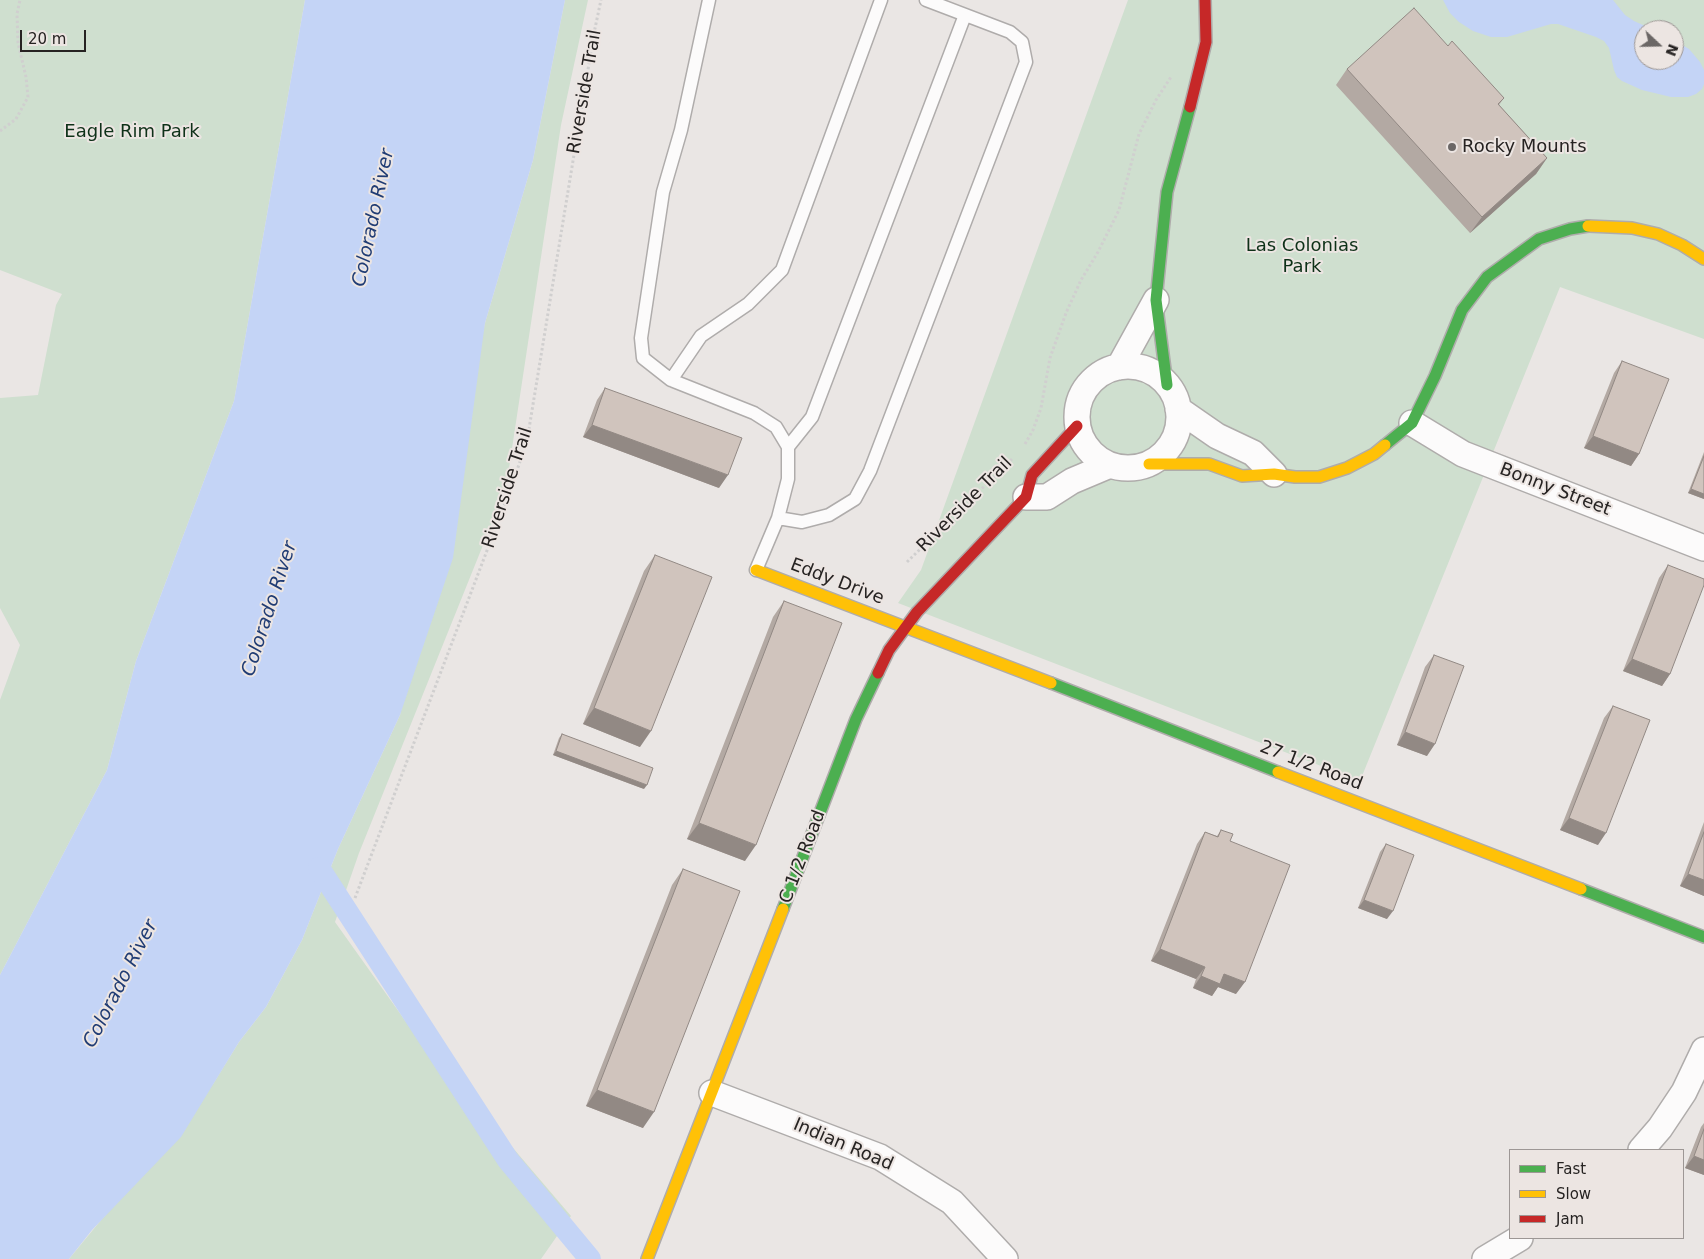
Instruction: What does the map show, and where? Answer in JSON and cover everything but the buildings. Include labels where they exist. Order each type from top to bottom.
[{"type":"street","points":[[1167,385],[1156,300],[1167,192],[1206,42],[1205,0]]},
{"type":"street","points":[[1149,464],[1209,464],[1242,476],[1274,474],[1295,477],[1319,477],[1347,468],[1374,454],[1412,423],[1435,376],[1462,310],[1487,277],[1539,239],[1586,226],[1632,228],[1658,234],[1682,245],[1704,259]]},
{"type":"street","points":[[1119,367],[1156,300]]},
{"type":"street","points":[[1133,366],[1146,369],[1158,375],[1167,385],[1174,396],[1179,422],[1176,435],[1160,457],[1149,464],[1136,468],[1123,468],[1110,465],[1098,459],[1088,450],[1081,439],[1077,426],[1077,413],[1080,399],[1086,388],[1095,378],[1106,371],[1119,367],[1133,366]]},
{"type":"street","points":[[1178,409],[1217,436],[1253,453],[1274,474]]},
{"type":"street","name":"Bonny Street","points":[[1412,423],[1463,454],[1704,548]]},
{"type":"street","name":"C 1/2 Road","points":[[648,1259],[856,719],[890,650],[917,612],[1026,497],[1032,475],[1077,426]]},
{"type":"street","points":[[1026,497],[1046,497],[1072,481],[1110,465]]},
{"type":"street","name":"Eddy Drive","points":[[756,570],[906,627]]},
{"type":"street","name":"27 1/2 Road","points":[[906,627],[1704,937]]},
{"type":"street","points":[[1642,1149],[1660,1128],[1684,1092],[1704,1050]]},
{"type":"street","name":"Indian Road","points":[[712,1093],[880,1157],[952,1202],[1005,1259]]},
{"type":"street","points":[[1485,1259],[1518,1239]]},
{"type":"lane","points":[[709,0],[681,130],[663,192],[641,338],[643,358],[671,380],[754,413],[776,427],[788,447],[788,479],[778,518],[756,570]]},
{"type":"lane","points":[[671,380],[701,336],[748,304],[782,270],[881,0]]},
{"type":"lane","points":[[778,518],[802,522],[829,515],[855,499],[870,471],[1026,62],[1022,42],[1010,32],[926,0]]},
{"type":"lane","points":[[788,447],[812,418],[965,16]]},
{"type":"path","points":[[0,132],[16,119],[28,96],[26,77],[18,43],[17,14],[20,0]]},
{"type":"path","name":"Riverside Trail","points":[[355,898],[527,441],[601,0]]},
{"type":"path","points":[[1023,448],[1033,430],[1041,408],[1050,358],[1066,313],[1081,280],[1098,252],[1119,210],[1139,134],[1156,100],[1174,73]]},
{"type":"path","name":"Riverside Trail","points":[[907,562],[1016,454]]},
{"type":"green space","name":"Eagle Rim Park","points":[[0,0],[305,0],[234,401],[136,661],[107,770],[0,975],[0,700],[20,645],[0,608],[0,398],[38,395],[56,305],[62,294],[0,270]]},
{"type":"green space","points":[[565,0],[588,0],[561,125],[506,488],[359,853],[335,922],[409,1026],[571,1216],[541,1259],[69,1259],[213,1084],[239,1042],[266,1007],[302,940],[338,849],[400,715],[485,323],[533,160]]},
{"type":"green space","name":"Las Colonias Park","points":[[1128,0],[1704,0],[1704,339],[1560,287],[1360,781],[898,603],[921,570]]},
{"type":"water","name":"Colorado River","points":[[305,0],[565,0],[533,160],[485,323],[453,558],[400,715],[338,849],[302,940],[266,1007],[239,1042],[181,1137],[92,1230],[69,1259],[0,1259],[0,975],[107,770],[136,661],[234,401]]},
{"type":"water","points":[[1443,0],[1613,0],[1625,15],[1634,21],[1634,70],[1684,70],[1684,46],[1700,62],[1704,70],[1704,84],[1702,89],[1696,94],[1688,97],[1671,97],[1642,90],[1617,77],[1609,48],[1604,41],[1596,37],[1558,24],[1551,24],[1507,37],[1491,37],[1473,31],[1459,22],[1450,13]]},
{"type":"waterway","points":[[319,868],[508,1160],[590,1259]]},
{"type":"traffic: fast","points":[[1167,385],[1156,300],[1167,192],[1190,107]]},
{"type":"traffic: fast","points":[[1385,445],[1412,423],[1435,376],[1462,310],[1487,277],[1539,239],[1570,229],[1588,226]]},
{"type":"traffic: fast","points":[[783,909],[856,719],[878,673]]},
{"type":"traffic: fast","points":[[1051,683],[1278,772]]},
{"type":"traffic: fast","points":[[1581,889],[1704,937]]},
{"type":"traffic: slow","points":[[1588,226],[1632,228],[1658,234],[1682,245],[1704,259]]},
{"type":"traffic: slow","points":[[1149,464],[1209,464],[1242,476],[1274,474],[1295,477],[1319,477],[1347,468],[1374,454],[1385,445]]},
{"type":"traffic: slow","points":[[756,570],[1051,683]]},
{"type":"traffic: slow","points":[[1278,772],[1581,889]]},
{"type":"traffic: slow","points":[[647,1259],[783,909]]},
{"type":"traffic: jam","points":[[1190,107],[1206,42],[1205,0]]},
{"type":"traffic: jam","points":[[878,673],[889,650],[917,612],[1026,497],[1032,475],[1077,426]]},
{"type":"place","name":"Rocky Mounts","points":[[1452,147]]}]
